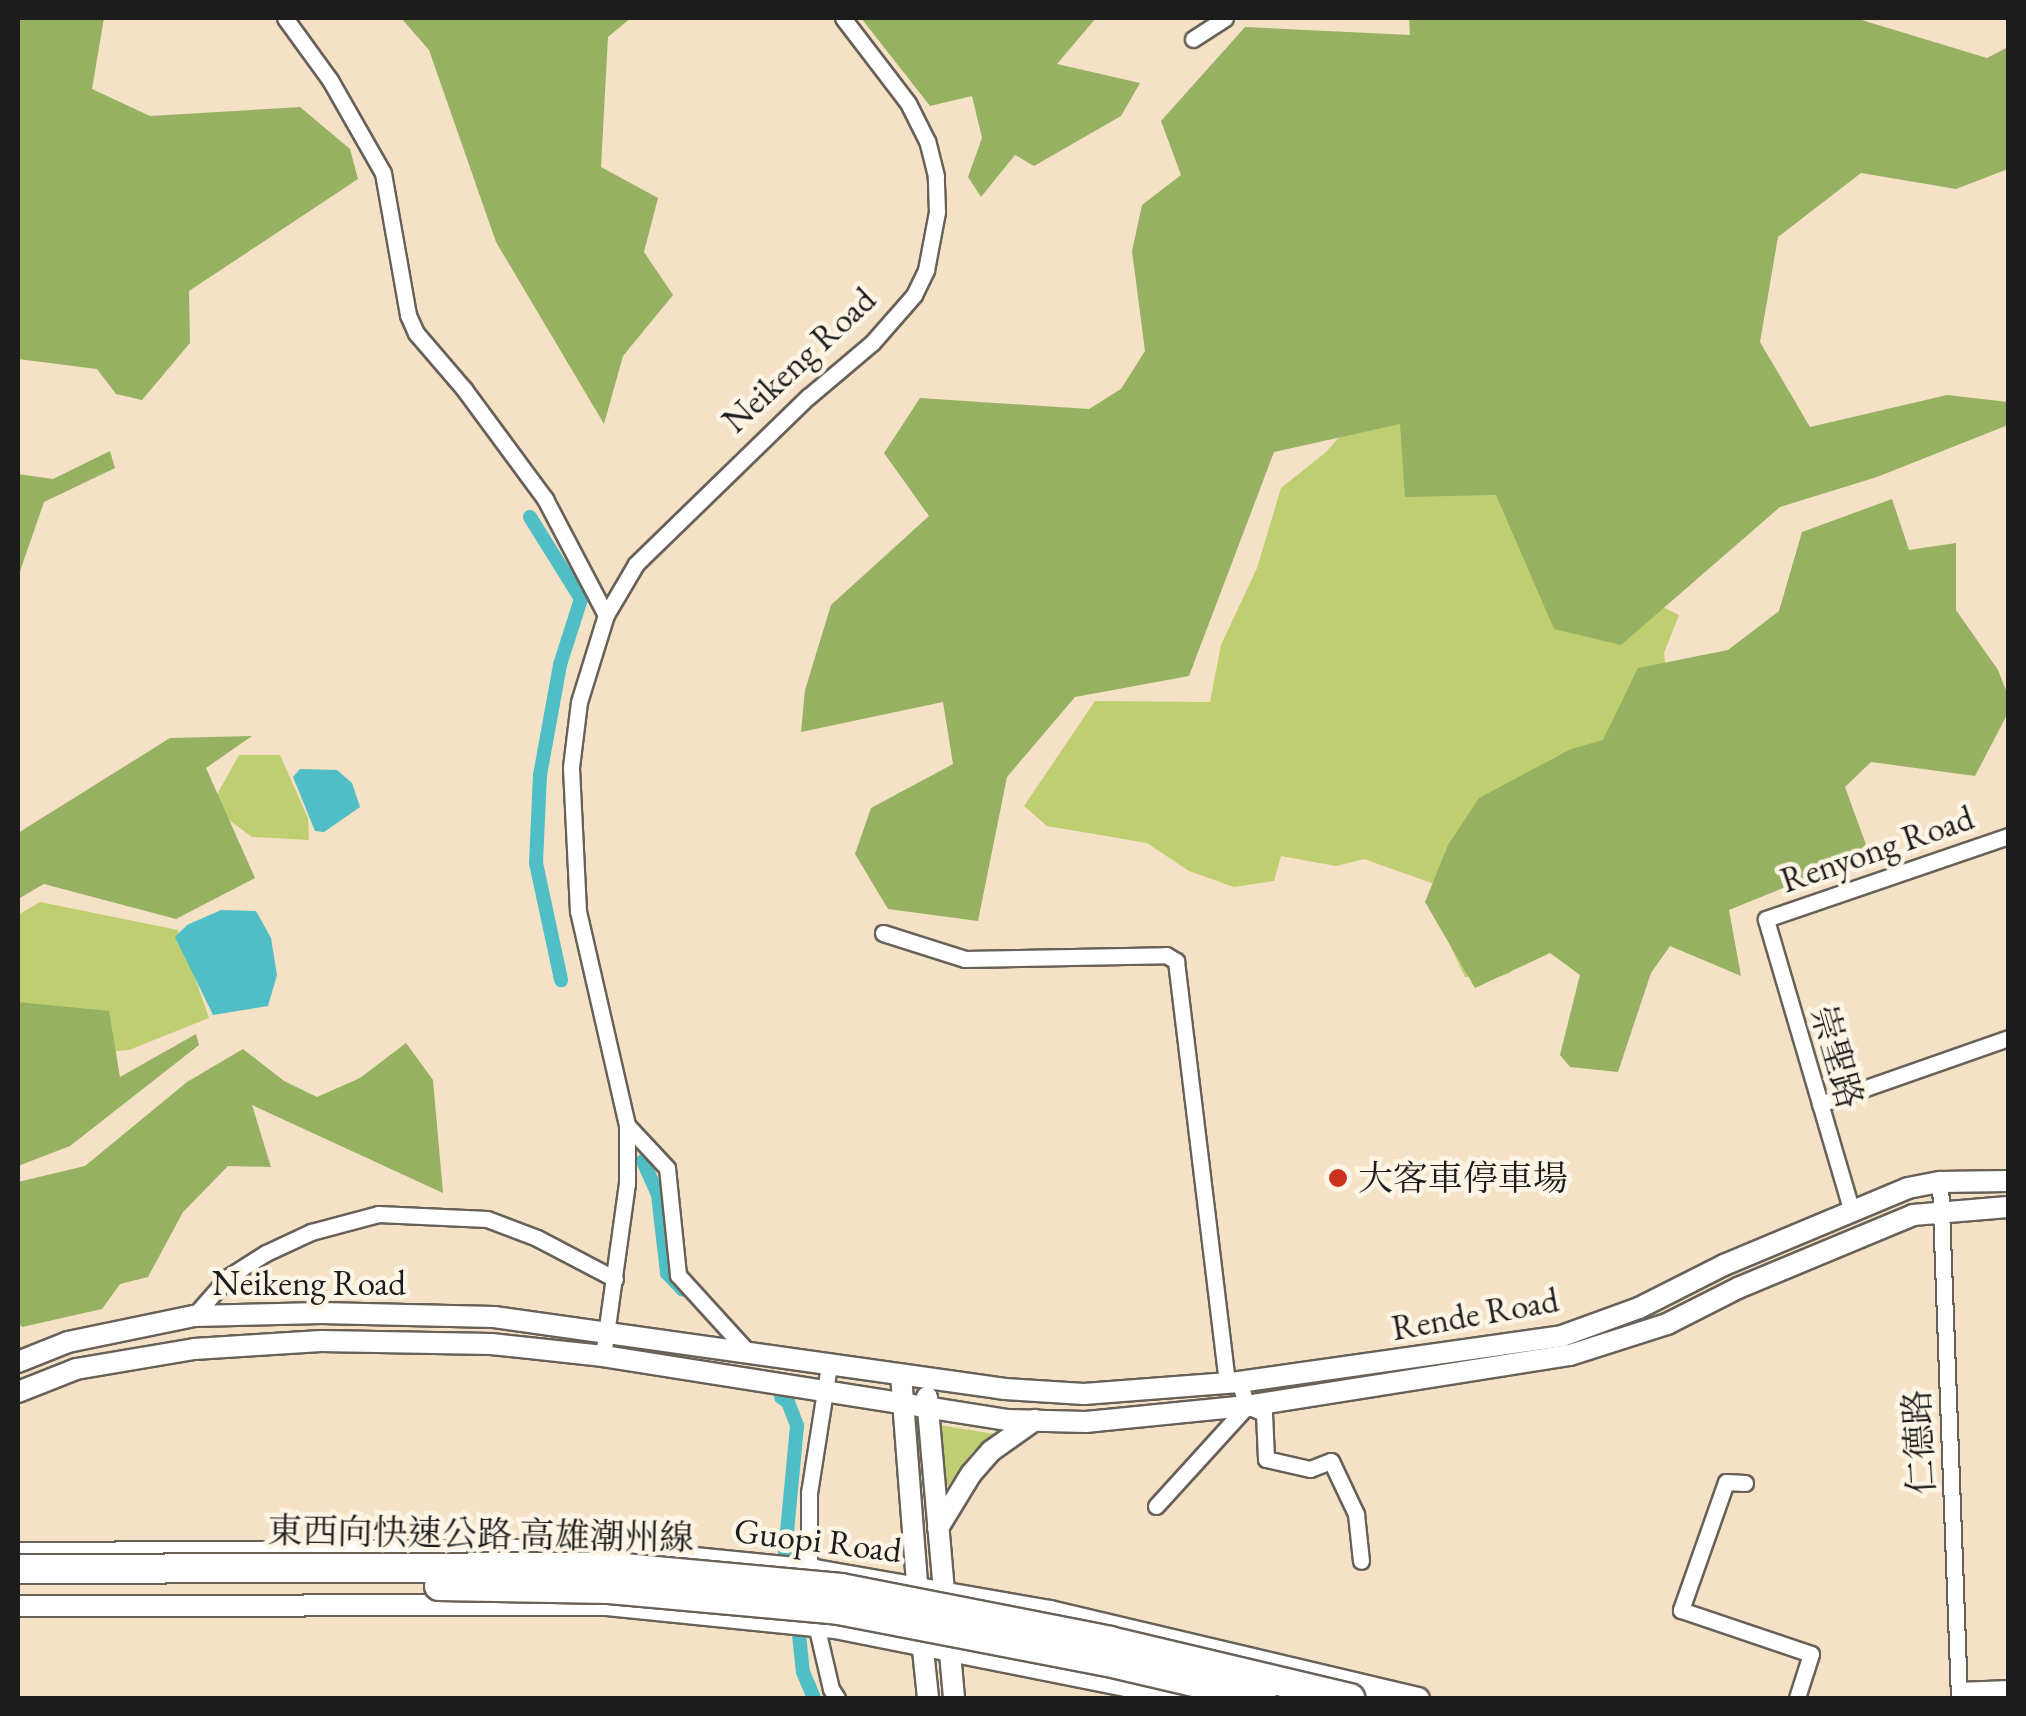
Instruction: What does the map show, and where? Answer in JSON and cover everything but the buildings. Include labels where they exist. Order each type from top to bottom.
[{"type":"highway","name":"東西向快速公路 高雄潮州線","points":[[18,1569],[612,1567],[841,1588],[1110,1641],[1350,1698]]},
{"type":"highway","name":"東西向快速公路 高雄潮州線","points":[[18,1585],[241,1581],[571,1588],[743,1601],[857,1613],[1104,1661],[1262,1698]]},
{"type":"street","points":[[285,18],[330,80],[383,173],[408,315],[416,333],[464,389],[545,499],[606,614]]},
{"type":"street","name":"Neikeng Road","points":[[603,1356],[627,1184],[626,1125],[578,912],[572,767],[579,702],[606,614],[654,541],[872,343],[914,295],[926,270],[938,212],[936,176],[926,141],[908,103],[843,18]]},
{"type":"street","points":[[1194,39],[1225,18]]},
{"type":"street","name":"Renyong Road","points":[[1766,919],[2008,836]]},
{"type":"street","name":"崇聖路","points":[[1766,919],[1852,1212]]},
{"type":"street","points":[[883,933],[965,959],[1166,955],[1176,961],[1233,1383],[1247,1406],[1264,1413],[1266,1459],[1310,1469],[1332,1461],[1356,1514],[1360,1561]]},
{"type":"street","points":[[1820,1104],[2008,1038]]},
{"type":"street","points":[[626,1125],[667,1168],[678,1275],[750,1352]]},
{"type":"street","name":"Rende Road","points":[[925,1380],[1084,1394],[1233,1383],[1562,1336],[1639,1308],[1724,1265],[1908,1188],[1940,1182],[2008,1181]]},
{"type":"street","name":"仁德路","points":[[1940,1182],[1959,1694]]},
{"type":"street","name":"Rende Road","points":[[928,1409],[1086,1422],[1247,1406],[1570,1355],[1668,1324],[1738,1288],[1913,1215],[2008,1207]]},
{"type":"street","points":[[194,1316],[228,1276],[266,1253],[312,1232],[378,1214],[486,1219],[537,1238],[616,1279]]},
{"type":"street","name":"Neikeng Road","points":[[18,1362],[68,1342],[194,1316],[494,1316],[606,1329],[925,1380]]},
{"type":"street","name":"Neikeng Road","points":[[18,1392],[92,1366],[194,1349],[322,1341],[491,1344],[603,1356],[928,1409]]},
{"type":"street","points":[[829,1365],[809,1493],[803,1569],[812,1626],[838,1698]]},
{"type":"street","points":[[901,1375],[928,1698]]},
{"type":"street","points":[[925,1380],[954,1698]]},
{"type":"street","points":[[1156,1506],[1247,1406]]},
{"type":"street","points":[[938,1528],[971,1474],[991,1451],[1035,1420]]},
{"type":"street","points":[[1745,1483],[1726,1482],[1680,1610],[1811,1654],[1797,1698]]},
{"type":"street","name":"Guopi Road","points":[[18,1553],[614,1550],[759,1564],[944,1590],[1050,1610],[1418,1698]]},
{"type":"street","points":[[18,1606],[608,1605],[812,1626],[922,1644],[1184,1698]]},
{"type":"street","points":[[1959,1694],[2008,1688]]},
{"type":"green space","points":[[18,18],[104,18],[92,89],[150,116],[300,107],[350,149],[358,179],[189,291],[190,343],[142,400],[116,394],[97,369],[18,359]]},
{"type":"green space","points":[[401,18],[631,18],[608,37],[601,167],[658,198],[644,252],[673,295],[623,356],[604,424],[496,242],[429,50]]},
{"type":"green space","points":[[861,18],[1096,18],[1057,64],[1140,83],[1121,116],[1034,166],[1015,155],[981,197],[968,177],[982,138],[972,96],[930,106]]},
{"type":"green space","points":[[1409,18],[1855,18],[1987,58],[2008,47],[2008,169],[1956,189],[1861,173],[1778,237],[1760,342],[1810,427],[1947,395],[2008,402],[2008,425],[1877,477],[1780,507],[1621,645],[1554,629],[1496,495],[1405,497],[1400,424],[1274,452],[1189,676],[1075,697],[1007,777],[978,921],[888,909],[855,854],[871,808],[953,764],[943,702],[801,732],[805,690],[831,605],[929,516],[884,453],[920,398],[1089,409],[1121,389],[1145,351],[1132,251],[1142,205],[1181,175],[1161,121],[1245,27],[1410,35]]},
{"type":"green space","points":[[1392,395],[1641,596],[1679,615],[1664,653],[1667,678],[1510,973],[1501,976],[1465,977],[1439,922],[1440,886],[1364,859],[1336,866],[1281,856],[1274,881],[1234,887],[1189,871],[1147,843],[1047,826],[1024,806],[1095,701],[1210,702],[1221,645],[1257,568],[1281,488],[1325,453],[1361,413]]},
{"type":"green space","points":[[110,451],[115,468],[44,502],[18,577],[18,474],[53,479]]},
{"type":"green space","points":[[1892,499],[1909,550],[1956,543],[1956,610],[1998,670],[2008,695],[2008,713],[1975,776],[1871,762],[1845,787],[1869,853],[1729,910],[1741,976],[1670,946],[1651,973],[1618,1072],[1570,1067],[1560,1055],[1580,975],[1550,953],[1475,988],[1425,902],[1448,845],[1479,798],[1571,749],[1603,740],[1638,668],[1728,650],[1779,611],[1802,532]]},
{"type":"green space","points":[[252,736],[206,768],[255,878],[176,919],[44,884],[18,899],[18,833],[170,738]]},
{"type":"green space","points":[[239,755],[280,755],[308,818],[309,840],[252,837],[229,820],[215,798]]},
{"type":"green space","points":[[40,902],[178,930],[209,1018],[129,1050],[75,1054],[18,1050],[18,915]]},
{"type":"green space","points":[[18,1002],[109,1011],[120,1077],[196,1034],[199,1045],[70,1146],[18,1166]]},
{"type":"green space","points":[[406,1043],[433,1080],[443,1193],[252,1105],[271,1167],[228,1166],[183,1212],[148,1277],[120,1284],[102,1309],[22,1327],[18,1323],[18,1182],[85,1166],[187,1082],[243,1049],[284,1081],[317,1097],[360,1078]]},
{"type":"green space","points":[[940,1425],[994,1434],[972,1452],[947,1487]]},
{"type":"water","points":[[300,769],[337,770],[352,783],[360,807],[324,832],[315,831],[293,777]]},
{"type":"water","points":[[221,910],[256,911],[271,938],[277,975],[268,1006],[213,1015],[175,937],[187,925]]},
{"type":"waterway","points":[[530,517],[581,599],[560,665],[540,775],[536,863],[561,980]]},
{"type":"waterway","points":[[643,1161],[658,1195],[667,1273],[683,1290]]},
{"type":"waterway","points":[[781,1397],[788,1402],[797,1426],[785,1552],[789,1575]]},
{"type":"waterway","points":[[797,1616],[803,1672],[814,1698]]},
{"type":"place","name":"大客車停車場","points":[[1338,1178]]}]
